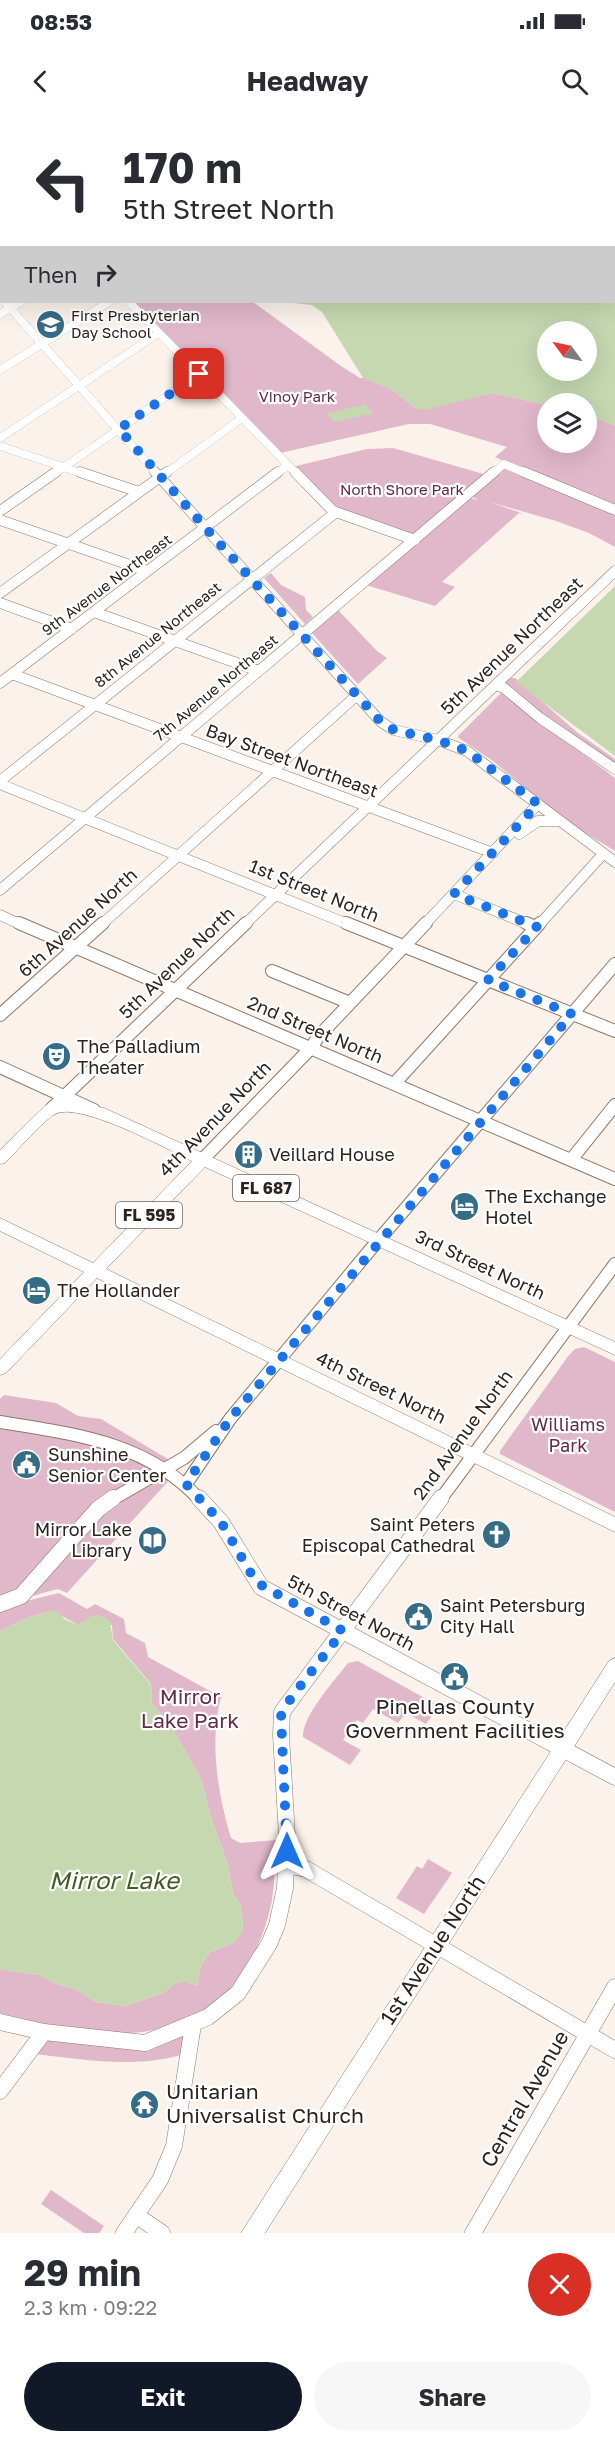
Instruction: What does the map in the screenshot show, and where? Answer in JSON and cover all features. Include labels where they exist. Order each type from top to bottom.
[{"type":"main road","name":"3rd Street North","points":[[51,1109],[69,1107],[99,1112],[615,1349]]},
{"type":"main road","name":"5th Avenue North","points":[[0,1159],[51,1109]]},
{"type":"main road","name":"4th Avenue North","points":[[0,1369],[203,1159]]},
{"type":"main road","name":"4th Street North","points":[[0,1224],[615,1525]]},
{"type":"main road","name":"1st Avenue North","points":[[252,2233],[615,1666]]},
{"type":"street","points":[[0,370],[107,303]]},
{"type":"street","points":[[130,303],[335,513],[415,540]]},
{"type":"street","points":[[0,314],[8,305],[44,343],[160,477],[356,696],[386,726],[402,733],[438,740],[475,756],[615,862]]},
{"type":"street","points":[[0,438],[159,333]]},
{"type":"street","points":[[0,511],[199,374]]},
{"type":"street","points":[[0,593],[242,418]]},
{"type":"street","points":[[0,446],[139,492]]},
{"type":"street","name":"9th Avenue Northeast","points":[[0,683],[288,465]]},
{"type":"street","name":"7th Avenue Northeast","points":[[0,890],[504,465],[615,510]]},
{"type":"street","name":"8th Avenue Northeast","points":[[0,782],[335,513]]},
{"type":"street","points":[[0,520],[147,571]]},
{"type":"street","name":"5th Avenue Northeast","points":[[276,895],[615,571]]},
{"type":"street","points":[[0,603],[72,629]]},
{"type":"street","points":[[94,612],[259,671]]},
{"type":"street","name":"Bay Street Northeast","points":[[12,674],[367,808],[496,851]]},
{"type":"street","points":[[496,685],[504,688],[540,718],[615,769]]},
{"type":"street","name":"6th Avenue North","points":[[0,1015],[356,696]]},
{"type":"street","name":"1st Street North","points":[[0,782],[615,1031]]},
{"type":"street","points":[[496,851],[538,804]]},
{"type":"street","points":[[496,851],[530,825],[543,820],[559,821]]},
{"type":"street","name":"4th Avenue North","points":[[203,1159],[496,851]]},
{"type":"street","points":[[394,1084],[603,854]]},
{"type":"street","points":[[454,894],[537,927]]},
{"type":"street","name":"5th Avenue North","points":[[51,1109],[276,895]]},
{"type":"street","name":"2nd Street North","points":[[0,915],[615,1179]]},
{"type":"street","points":[[186,1484],[230,1419],[379,1240],[615,964]]},
{"type":"street","points":[[272,971],[350,1003]]},
{"type":"street","name":"3rd Street North","points":[[0,1067],[99,1112]]},
{"type":"street","points":[[571,1160],[612,1102]]},
{"type":"street","name":"2nd Avenue North","points":[[0,2022],[44,2032],[145,2043],[193,2025],[230,2001],[259,1963],[277,1925],[285,1888],[286,1808],[281,1716],[291,1698],[615,1264]]},
{"type":"street","points":[[0,1604],[21,1596],[98,1509],[121,1492],[184,1458],[230,1419]]},
{"type":"street","name":"5th Street North","points":[[0,1422],[99,1440],[138,1454],[166,1469],[186,1484],[221,1522],[256,1582],[615,1777]]},
{"type":"street","points":[[286,1865],[306,1869],[615,2050]]},
{"type":"street","name":"Central Avenue","points":[[473,2233],[615,1986]]},
{"type":"street","points":[[124,2233],[160,2180],[174,2146],[193,2025]]},
{"type":"street","points":[[0,2091],[44,2032]]},
{"type":"street","points":[[136,2215],[162,2233]]},
{"type":"green space","name":"Vinoy Park","points":[[135,303],[254,303],[341,366],[360,378],[367,378],[392,390],[416,408],[493,393],[537,403],[537,453],[597,453],[597,419],[615,425],[615,506],[529,473],[495,457],[507,447],[430,424],[409,424],[280,453]]},
{"type":"green space","name":"North Shore Park","points":[[393,448],[487,475],[413,535],[336,507],[296,466],[367,449]]},
{"type":"green space","points":[[503,468],[615,513],[615,547],[589,533],[556,521],[490,502],[524,514],[519,513],[442,582],[455,587],[435,606],[366,585],[469,498],[479,500],[470,496]]},
{"type":"green space","points":[[271,573],[281,585],[305,597],[306,610],[313,617],[305,624],[264,578]]},
{"type":"green space","points":[[338,610],[377,651],[387,658],[358,684],[311,632]]},
{"type":"green space","points":[[509,678],[515,678],[578,733],[615,759],[615,766],[543,717],[502,685]]},
{"type":"green space","points":[[501,693],[615,778],[615,851],[564,820],[493,761],[459,738],[458,736]]},
{"type":"green space","name":"Williams Park","points":[[584,1347],[615,1362],[615,1512],[500,1454],[569,1355],[575,1349]]},
{"type":"green space","points":[[4,1395],[56,1403],[78,1416],[101,1419],[171,1461],[167,1463],[120,1442],[0,1418],[0,1399]]},
{"type":"green space","points":[[0,1427],[80,1439],[157,1468],[118,1488],[94,1506],[17,1593],[0,1598]]},
{"type":"green space","points":[[166,1475],[171,1478],[67,1593],[58,1589],[28,1597],[103,1512]]},
{"type":"green space","name":"Mirror Lake Park","points":[[59,1593],[87,1609],[95,1604],[124,1619],[126,1633],[145,1643],[148,1657],[221,1697],[217,1714],[215,1750],[222,1804],[231,1838],[240,1843],[276,1840],[272,1900],[255,1952],[242,1974],[226,1993],[207,2008],[185,2021],[159,2029],[131,2033],[98,2033],[0,2013],[0,1969],[40,1975],[59,1985],[76,1989],[96,2002],[125,2006],[163,1993],[174,1984],[184,1981],[197,1986],[201,1965],[210,1952],[233,1943],[242,1933],[240,1903],[233,1894],[228,1865],[211,1818],[201,1779],[169,1723],[152,1704],[151,1684],[113,1639],[112,1625],[83,1622],[78,1625],[53,1611],[29,1617],[0,1631],[0,1611],[18,1603]]},
{"type":"green space","points":[[358,1661],[439,1706],[426,1724],[406,1713],[398,1723],[373,1709],[363,1723],[357,1720],[343,1740],[361,1750],[350,1765],[303,1737],[304,1728],[320,1698],[348,1663]]},
{"type":"green space","points":[[428,1859],[452,1873],[424,1914],[396,1898],[417,1866],[422,1869]]},
{"type":"green space","points":[[185,2036],[181,2055],[164,2059],[109,2062],[36,2054],[48,2039],[160,2044]]},
{"type":"green space","points":[[51,2190],[104,2226],[99,2233],[84,2233],[41,2204]]},
{"type":"water","points":[[293,303],[615,303],[615,425],[597,419],[597,393],[537,393],[537,403],[493,393],[425,410],[416,408],[392,390],[363,378],[322,312],[312,305]]},
{"type":"water","points":[[365,404],[374,413],[335,422],[326,414]]},
{"type":"water","points":[[615,586],[615,756],[516,682]]},
{"type":"water","name":"Mirror Lake","points":[[53,1611],[59,1612],[64,1619],[78,1625],[96,1615],[110,1621],[113,1640],[151,1685],[152,1704],[169,1723],[201,1779],[211,1818],[228,1865],[233,1894],[240,1903],[243,1924],[242,1933],[233,1943],[210,1952],[201,1965],[197,1986],[184,1981],[174,1984],[163,1993],[125,2006],[96,2002],[76,1989],[59,1985],[40,1975],[0,1969],[0,1631],[29,1617]]},
{"type":"place","name":"First Presbyterian Day School","points":[[50,325]]},
{"type":"place","name":"The Palladium Theater","points":[[56,1057]]},
{"type":"place","name":"Veillard House","points":[[248,1155]]},
{"type":"place","name":"The Exchange Hotel","points":[[464,1207]]},
{"type":"place","name":"The Hollander","points":[[36,1291]]},
{"type":"place","name":"Sunshine Senior Center","points":[[27,1465]]},
{"type":"place","name":"Saint Peters Episcopal Cathedral","points":[[496,1535]]},
{"type":"place","name":"Mirror Lake Library","points":[[153,1540]]},
{"type":"place","name":"Saint Petersburg City Hall","points":[[419,1616]]},
{"type":"place","name":"Pinellas County Government Facilities","points":[[455,1676]]},
{"type":"place","name":"Unitarian Universalist Church","points":[[145,2104]]},
{"type":"route","points":[[199,374],[119,429],[381,722],[402,733],[438,740],[467,751],[538,804],[454,894],[537,927],[488,980],[572,1014],[370,1250],[230,1419],[186,1484],[221,1522],[261,1587],[343,1631],[282,1712],[281,1735],[287,1851]]}]
